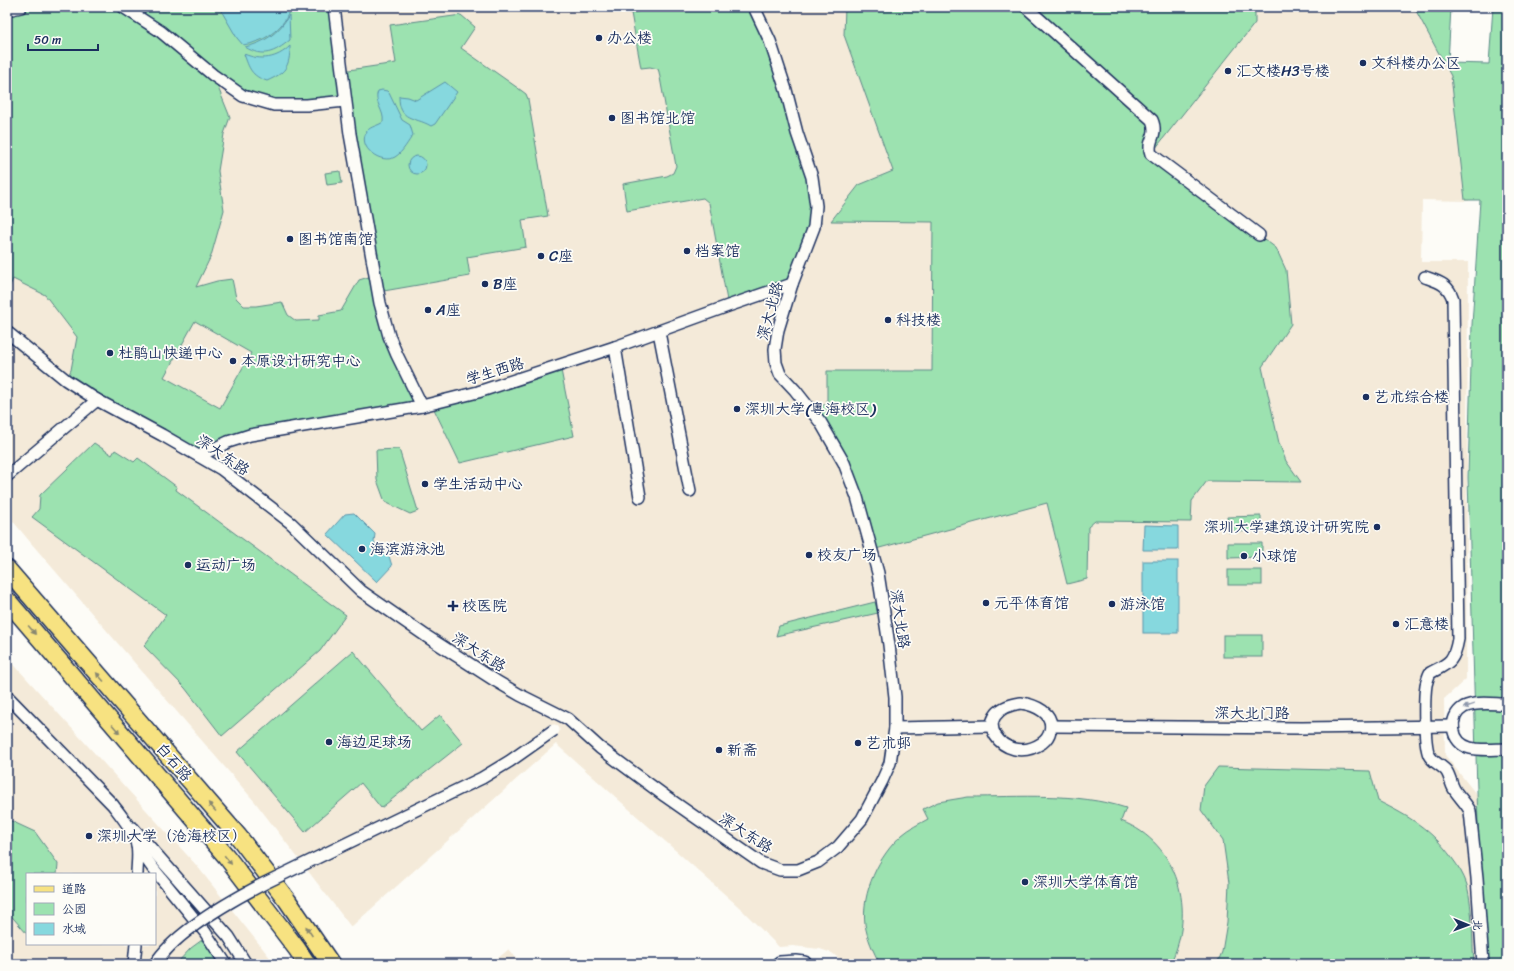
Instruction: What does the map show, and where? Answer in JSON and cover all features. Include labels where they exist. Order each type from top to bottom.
[{"type":"main road","name":"白石路","points":[[7,569],[238,836],[287,900],[331,964]]},
{"type":"main road","name":"白石路","points":[[7,600],[230,862],[307,964]]},
{"type":"street","points":[[7,10],[21,7]]},
{"type":"street","points":[[123,7],[160,31],[213,75],[243,96],[274,105],[307,105],[345,101]]},
{"type":"street","points":[[334,7],[345,101],[380,303],[396,355],[422,406]]},
{"type":"street","name":"深大北路","points":[[754,7],[772,48],[786,90],[797,133],[812,177],[816,206],[814,227],[792,284],[778,330],[775,349],[776,363],[780,374],[822,424],[844,463],[857,496],[878,573],[895,697],[895,728]]},
{"type":"street","points":[[1026,7],[1152,120],[1155,132],[1149,146],[1151,154],[1259,235]]},
{"type":"street","points":[[1425,277],[1441,283],[1450,291],[1453,299],[1458,631],[1455,654],[1448,664],[1430,673],[1426,685],[1427,750],[1430,756],[1447,773],[1453,788],[1466,804],[1470,812],[1477,878],[1483,964]]},
{"type":"street","name":"学生西路","points":[[199,456],[228,442],[280,428],[422,406],[478,392],[659,332],[792,284]]},
{"type":"street","name":"深大东路","points":[[7,332],[66,380],[97,400],[221,469],[291,523],[361,591],[426,636],[496,681],[568,719],[600,748],[688,814],[761,863],[780,870],[798,870],[818,862],[838,848],[862,819],[882,781],[890,762],[895,728]]},
{"type":"street","points":[[659,332],[690,491]]},
{"type":"street","points":[[615,347],[640,497]]},
{"type":"street","points":[[7,476],[97,400]]},
{"type":"street","points":[[7,696],[113,805],[229,937],[246,964]]},
{"type":"street","points":[[1021,703],[1030,704],[1043,711],[1050,720],[1051,726],[1047,738],[1042,742],[1020,750],[1013,749],[997,739],[992,732],[991,726],[997,714],[1005,708],[1021,703]]},
{"type":"street","points":[[1507,704],[1476,704],[1464,707],[1456,715],[1453,726],[1456,738],[1464,746],[1476,749],[1507,749]]},
{"type":"street","points":[[155,964],[172,945],[187,932],[239,897],[482,778],[510,761],[568,719]]},
{"type":"street","points":[[895,728],[991,726]]},
{"type":"street","name":"深大北门路","points":[[1051,726],[1302,728],[1453,726]]},
{"type":"street","points":[[113,805],[130,829],[137,846],[152,867],[205,932],[226,964]]},
{"type":"street","points":[[137,846],[137,873]]},
{"type":"street","points":[[134,964],[136,945]]},
{"type":"street","points":[[780,964],[804,964]]},
{"type":"shaded area","name":"深圳大学(粤海校区)","points":[[7,7],[1416,7],[1448,67],[1470,125],[1469,201],[1422,200],[1421,262],[1468,262],[1466,679],[1444,699],[1445,755],[1480,799],[1489,964],[846,964],[832,953],[820,949],[793,946],[779,947],[739,907],[556,744],[351,927],[255,802],[7,514]]},
{"type":"shaded area","name":"深圳大学（沧海校区）","points":[[7,657],[197,866],[275,964],[7,964]]},
{"type":"shaded area","points":[[509,949],[521,964],[491,964]]},
{"type":"green space","points":[[21,7],[334,7],[342,71],[396,63],[390,25],[461,15],[475,27],[461,48],[526,94],[548,216],[522,220],[526,247],[467,257],[470,276],[378,292],[380,303],[422,406],[280,428],[199,456],[66,380],[71,370],[77,337],[45,295],[13,279],[7,292],[7,10]],"holes":[[[213,75],[274,105],[345,101],[375,275],[359,280],[341,311],[319,315],[319,320],[296,321],[288,315],[282,302],[256,306],[244,306],[236,298],[232,279],[217,281],[196,287],[211,256],[224,210],[218,171],[224,134],[230,117]],[[195,321],[251,353],[220,408],[164,377]]]},
{"type":"green space","points":[[664,7],[755,7],[770,41],[816,206],[792,284],[728,306],[709,203],[703,198],[627,211],[623,184],[667,176],[673,173],[676,166],[659,72],[658,69],[650,67],[641,68],[631,13]]},
{"type":"green space","points":[[845,7],[1255,7],[1255,23],[1151,154],[1276,248],[1286,270],[1291,324],[1262,367],[1279,443],[1286,461],[1301,482],[1207,481],[1192,501],[1191,522],[1095,521],[1088,527],[1087,579],[1067,584],[1047,503],[872,550],[857,497],[806,405],[827,405],[827,371],[932,371],[933,222],[831,221],[859,185],[893,171],[844,35]]},
{"type":"green space","points":[[1414,7],[1451,7],[1448,63],[1489,64],[1493,7],[1507,7],[1507,964],[1482,964],[1468,477],[1472,325],[1480,200],[1465,200],[1451,76]]},
{"type":"green space","points":[[340,171],[342,183],[327,185],[325,173]]},
{"type":"green space","points":[[561,370],[574,436],[460,463],[433,407]]},
{"type":"green space","name":"运动广场","points":[[94,443],[112,455],[115,450],[134,462],[138,458],[177,487],[176,490],[346,615],[320,651],[222,736],[185,688],[144,646],[166,615],[32,517],[39,509],[40,495]]},
{"type":"green space","points":[[399,449],[418,511],[410,514],[385,502],[377,480],[376,450]]},
{"type":"green space","points":[[1261,516],[1261,531],[1228,532],[1227,517]]},
{"type":"green space","points":[[1228,543],[1262,543],[1262,557],[1228,558]]},
{"type":"green space","points":[[1228,570],[1262,570],[1262,585],[1228,585]]},
{"type":"green space","points":[[875,602],[878,613],[776,636],[779,626]]},
{"type":"green space","points":[[1223,635],[1262,635],[1262,657],[1223,657]]},
{"type":"green space","name":"海边足球场","points":[[353,651],[421,731],[440,715],[463,743],[381,808],[361,783],[305,832],[237,752]]},
{"type":"green space","points":[[1218,767],[1370,771],[1378,801],[1410,818],[1428,831],[1444,848],[1463,874],[1467,885],[1470,904],[1474,964],[1217,964],[1222,952],[1227,922],[1229,883],[1223,840],[1201,810],[1204,786]]},
{"type":"green space","name":"深圳大学体育馆","points":[[968,797],[1068,797],[1107,803],[1126,808],[1121,821],[1141,831],[1157,845],[1169,862],[1177,881],[1182,902],[1182,923],[1178,944],[1170,964],[880,964],[867,934],[864,912],[873,875],[886,853],[894,843],[911,828],[928,819],[923,809],[938,802]]},
{"type":"green space","points":[[7,819],[35,832],[58,864],[57,873],[26,873],[26,933],[7,911]]},
{"type":"green space","points":[[202,940],[219,964],[176,964],[191,948]]},
{"type":"water","points":[[219,7],[289,7],[286,18],[272,34],[260,40],[243,45],[237,38]]},
{"type":"water","points":[[289,15],[290,40],[279,48],[263,53],[245,47],[265,40],[276,32]]},
{"type":"water","points":[[290,46],[289,59],[285,68],[278,75],[267,81],[257,77],[251,71],[244,54],[257,58],[268,58],[280,54]]},
{"type":"water","points":[[445,82],[457,92],[435,124],[431,126],[413,119],[402,110],[399,96],[416,100]]},
{"type":"water","points":[[382,90],[389,93],[402,120],[410,125],[413,135],[405,147],[395,157],[389,159],[377,157],[372,153],[367,148],[364,137],[370,128],[383,122],[377,99],[378,91]]},
{"type":"water","points":[[413,156],[421,156],[426,161],[424,172],[421,174],[413,174],[408,169],[408,161]]},
{"type":"water","name":"海滨游泳池","points":[[354,513],[375,534],[374,542],[389,556],[392,566],[377,582],[327,534],[345,514]]},
{"type":"water","points":[[1144,525],[1178,526],[1178,550],[1143,550]]},
{"type":"water","points":[[1143,561],[1178,561],[1178,633],[1143,633]]},
{"type":"place","name":"办公楼","points":[[599,38]]},
{"type":"place","name":"文科楼办公区","points":[[1363,63]]},
{"type":"place","name":"汇文楼H3号楼","points":[[1228,71]]},
{"type":"place","name":"图书馆北馆","points":[[612,118]]},
{"type":"place","name":"图书馆南馆","points":[[290,239]]},
{"type":"place","name":"档案馆","points":[[687,251]]},
{"type":"place","name":"C座","points":[[541,256]]},
{"type":"place","name":"B座","points":[[485,284]]},
{"type":"place","name":"A座","points":[[428,310]]},
{"type":"place","name":"科技楼","points":[[888,320]]},
{"type":"place","name":"杜鹃山快递中心","points":[[110,353]]},
{"type":"place","name":"本原设计研究中心","points":[[233,361]]},
{"type":"place","name":"艺术综合楼","points":[[1366,397]]},
{"type":"place","name":"深圳大学(粤海校区)","points":[[737,409]]},
{"type":"place","name":"学生活动中心","points":[[425,484]]},
{"type":"place","name":"深圳大学建筑设计研究院","points":[[1377,527]]},
{"type":"place","name":"海滨游泳池","points":[[362,549]]},
{"type":"place","name":"校友广场","points":[[809,555]]},
{"type":"place","name":"小球馆","points":[[1244,556]]},
{"type":"place","name":"运动广场","points":[[188,565]]},
{"type":"place","name":"元平体育馆","points":[[986,603]]},
{"type":"place","name":"游泳馆","points":[[1112,604]]},
{"type":"place","name":"校医院","points":[[453,606]]},
{"type":"place","name":"汇意楼","points":[[1396,624]]},
{"type":"place","name":"海边足球场","points":[[329,742]]},
{"type":"place","name":"艺术邨","points":[[858,743]]},
{"type":"place","name":"新斋","points":[[719,750]]},
{"type":"place","name":"深圳大学（沧海校区）","points":[[89,836]]},
{"type":"place","name":"深圳大学体育馆","points":[[1025,882]]}]
